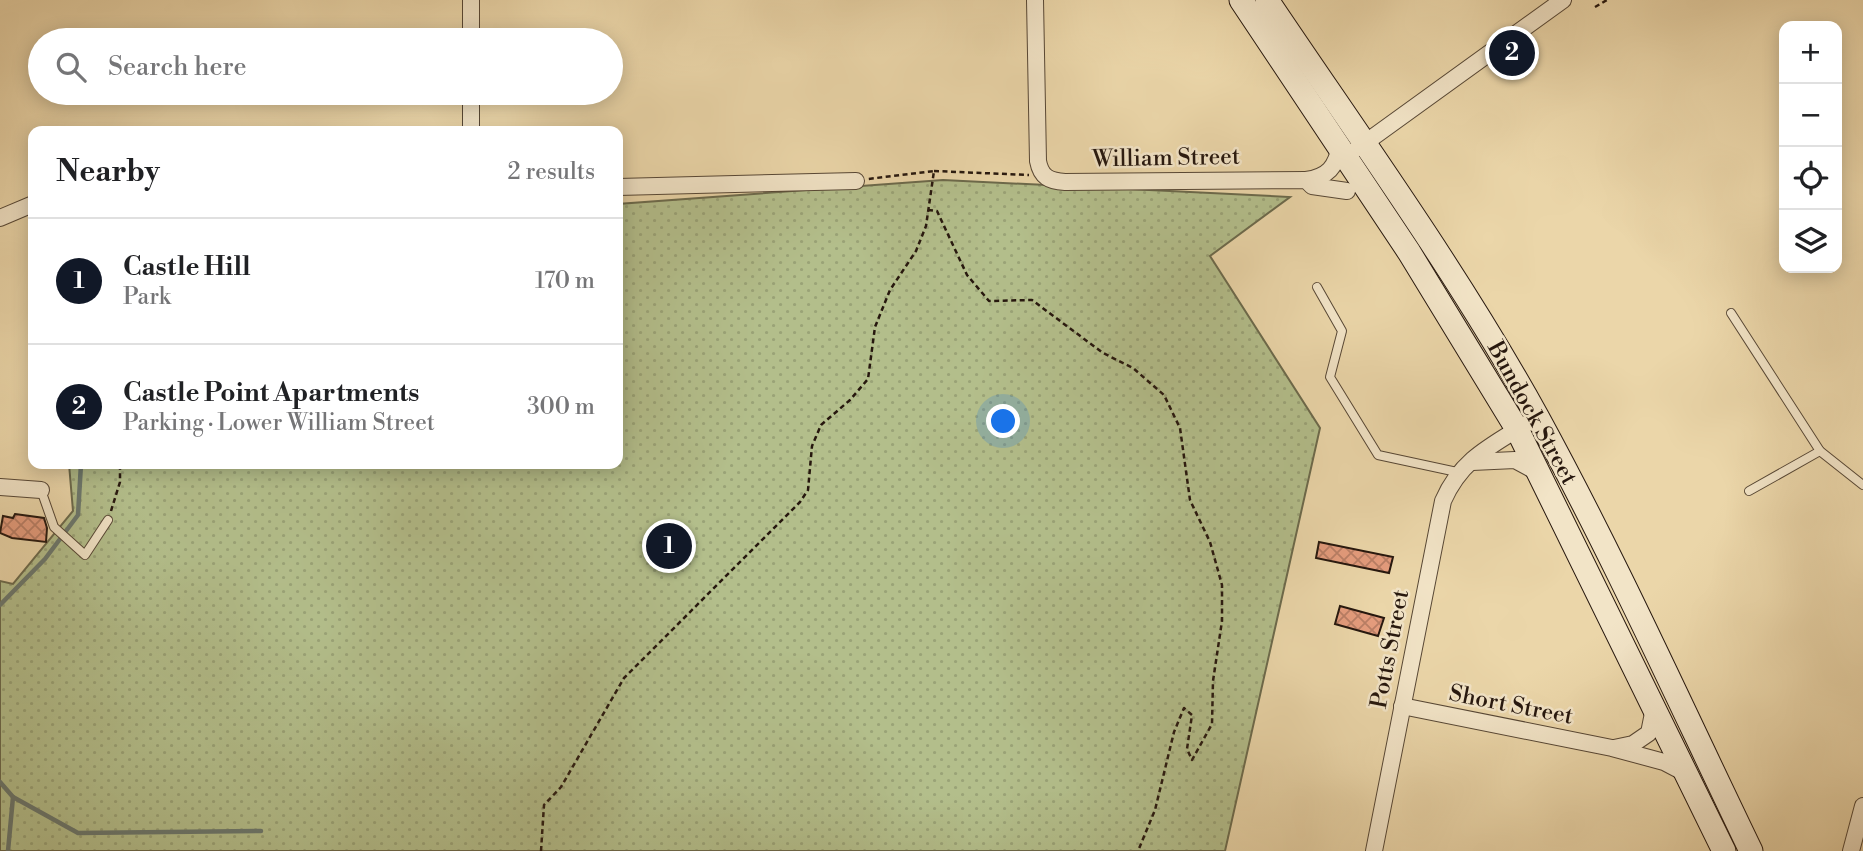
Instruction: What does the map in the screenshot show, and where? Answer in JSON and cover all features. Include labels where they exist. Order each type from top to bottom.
[{"type":"main road","name":"Bundock Street","points":[[1241,0],[1345,154],[1459,331],[1517,429],[1542,475],[1724,851]]},
{"type":"main road","name":"Bundock Street","points":[[1267,0],[1498,350],[1537,417],[1585,508],[1751,851]]},
{"type":"street","points":[[471,0],[471,28]]},
{"type":"street","points":[[1035,0],[1038,160],[1040,170],[1052,181]]},
{"type":"street","points":[[1306,180],[1318,178],[1333,168],[1345,154],[1563,0]]},
{"type":"street","points":[[471,105],[471,126]]},
{"type":"street","name":"William Street","points":[[1052,181],[1306,180],[1312,186],[1347,191]]},
{"type":"street","points":[[623,187],[856,181]]},
{"type":"street","points":[[0,218],[28,206]]},
{"type":"street","points":[[1462,467],[1537,417]]},
{"type":"street","points":[[1462,467],[1516,460],[1542,475]]},
{"type":"street","name":"Potts Street","points":[[1374,851],[1436,529],[1443,501],[1462,467]]},
{"type":"street","points":[[0,487],[41,490]]},
{"type":"street","name":"Short Street","points":[[1402,706],[1612,748],[1664,762],[1688,775]]},
{"type":"street","points":[[1612,748],[1633,744],[1649,733],[1655,706]]},
{"type":"street","points":[[1851,851],[1863,806]]},
{"type":"lane","points":[[1317,287],[1342,331],[1330,377],[1378,455],[1462,467]]},
{"type":"lane","points":[[1731,313],[1820,451],[1863,485]]},
{"type":"lane","points":[[1749,491],[1820,451]]},
{"type":"lane","points":[[41,490],[54,527],[85,555],[108,520]]},
{"type":"path","points":[[1595,7],[1607,0]]},
{"type":"path","points":[[541,851],[544,805],[561,787],[624,678],[800,502],[808,490],[812,446],[821,425],[850,400],[868,379],[875,327],[890,290],[905,263],[916,251],[928,210],[934,171]]},
{"type":"path","points":[[856,181],[934,171],[1034,174],[1052,181]]},
{"type":"path","points":[[928,210],[937,211],[967,275],[989,300],[1032,300],[1103,353],[1132,368],[1164,395],[1180,428],[1189,500],[1210,542],[1222,586],[1222,621],[1213,681],[1215,701],[1212,724],[1192,760],[1187,749],[1192,715],[1184,708],[1174,732],[1156,810],[1138,851]]},
{"type":"path","points":[[108,520],[120,482],[120,469]]},
{"type":"green space","points":[[943,180],[1290,197],[1210,256],[1320,428],[1225,851],[0,851],[0,581],[13,584],[73,511],[69,469],[623,469],[623,204]]},
{"type":"building","points":[[15,514],[44,518],[47,528],[46,542],[12,538],[0,533],[3,516],[13,518]]},
{"type":"building","points":[[1319,542],[1393,557],[1389,573],[1316,558]]},
{"type":"building","points":[[1340,606],[1384,618],[1378,636],[1335,624]]},
{"type":"waterway","points":[[0,605],[45,559],[78,515],[81,469]]},
{"type":"waterway","points":[[0,782],[13,797],[8,851]]},
{"type":"waterway","points":[[13,797],[78,833],[261,831]]},
{"type":"place","name":"Castle Point Apartments","points":[[1512,53]]},
{"type":"place","name":"Castle Hill","points":[[669,546]]}]
